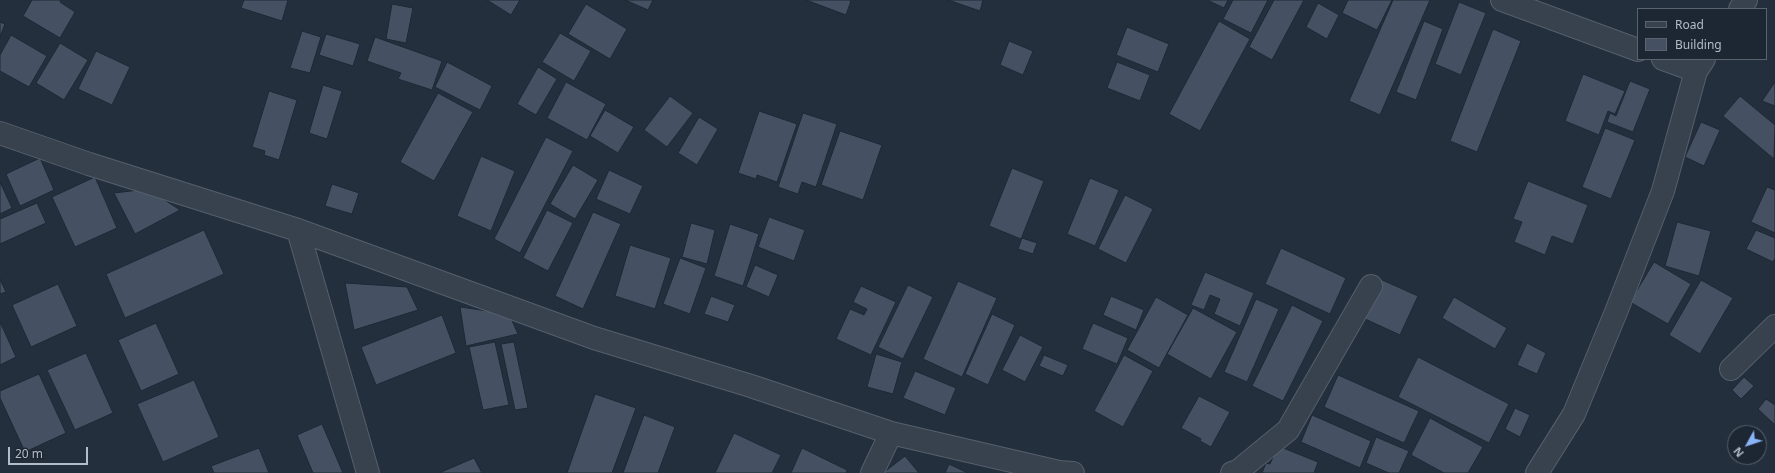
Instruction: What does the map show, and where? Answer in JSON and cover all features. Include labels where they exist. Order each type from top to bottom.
[{"type":"street","points":[[1502,0],[1637,50]]},
{"type":"street","points":[[1537,473],[1574,414],[1663,191],[1700,65],[1669,60]]},
{"type":"street","points":[[0,133],[89,164],[298,230],[594,338],[751,386],[891,433],[1064,473]]},
{"type":"street","points":[[298,230],[368,473]]},
{"type":"street","points":[[1232,473],[1238,471],[1288,430],[1371,286]]},
{"type":"street","points":[[1731,369],[1775,326]]},
{"type":"street","points":[[872,473],[891,433]]},
{"type":"building","points":[[32,0],[61,0],[60,2],[75,12],[60,38],[23,16]]},
{"type":"building","points":[[244,0],[288,0],[282,21],[241,8]]},
{"type":"building","points":[[487,0],[520,0],[511,15]]},
{"type":"building","points":[[625,0],[653,0],[648,10]]},
{"type":"building","points":[[806,0],[849,0],[851,1],[846,15]]},
{"type":"building","points":[[948,0],[983,0],[980,11]]},
{"type":"building","points":[[1207,0],[1228,0],[1224,8]]},
{"type":"building","points":[[1233,0],[1268,0],[1251,33],[1223,19]]},
{"type":"building","points":[[1274,0],[1304,0],[1272,60],[1249,47]]},
{"type":"building","points":[[1348,0],[1392,0],[1377,30],[1342,13]]},
{"type":"building","points":[[1393,0],[1430,0],[1380,115],[1349,101]]},
{"type":"building","points":[[1459,2],[1486,13],[1461,75],[1435,64]]},
{"type":"building","points":[[1318,3],[1339,15],[1327,39],[1306,27]]},
{"type":"building","points":[[392,4],[413,8],[406,43],[386,39]]},
{"type":"building","points":[[586,4],[627,29],[610,59],[568,34]]},
{"type":"building","points":[[1219,21],[1250,39],[1200,131],[1169,114]]},
{"type":"building","points":[[1424,21],[1443,29],[1416,100],[1396,92]]},
{"type":"building","points":[[0,22],[5,24],[0,37]]},
{"type":"building","points":[[1127,27],[1169,44],[1158,72],[1116,55]]},
{"type":"building","points":[[1493,29],[1521,41],[1477,152],[1450,141]]},
{"type":"building","points":[[302,31],[321,37],[310,73],[290,68]]},
{"type":"building","points":[[560,33],[591,51],[574,81],[542,62]]},
{"type":"building","points":[[326,34],[360,44],[353,66],[319,55]]},
{"type":"building","points":[[11,35],[47,56],[29,87],[0,71],[0,55]]},
{"type":"building","points":[[375,37],[442,61],[432,90],[398,79],[401,73],[367,61]]},
{"type":"building","points":[[1009,41],[1033,51],[1023,75],[1000,65]]},
{"type":"building","points":[[60,43],[88,60],[64,100],[36,83]]},
{"type":"building","points":[[96,51],[130,67],[112,105],[78,89]]},
{"type":"building","points":[[447,62],[492,86],[480,110],[435,87]]},
{"type":"building","points":[[1117,62],[1150,75],[1140,101],[1107,88]]},
{"type":"building","points":[[538,67],[557,79],[536,115],[517,104]]},
{"type":"building","points":[[1583,74],[1625,91],[1615,114],[1608,111],[1599,135],[1565,121]]},
{"type":"building","points":[[1630,81],[1650,89],[1633,132],[1607,122],[1610,113],[1616,116]]},
{"type":"building","points":[[566,82],[606,104],[587,140],[547,118]]},
{"type":"building","points":[[1775,82],[1775,106],[1762,101]]},
{"type":"building","points":[[323,85],[342,91],[327,139],[309,133]]},
{"type":"building","points":[[269,91],[297,100],[279,160],[264,155],[265,151],[252,147]]},
{"type":"building","points":[[438,93],[473,112],[434,181],[400,162]]},
{"type":"building","points":[[670,96],[693,113],[667,147],[644,130]]},
{"type":"building","points":[[1740,96],[1775,125],[1774,159],[1723,116]]},
{"type":"building","points":[[605,110],[634,127],[618,153],[590,136]]},
{"type":"building","points":[[759,111],[797,124],[777,182],[757,175],[756,179],[738,173]]},
{"type":"building","points":[[803,113],[837,124],[816,187],[802,182],[798,194],[778,187]]},
{"type":"building","points":[[699,117],[718,129],[697,165],[678,153]]},
{"type":"building","points":[[1701,122],[1720,130],[1704,166],[1685,157]]},
{"type":"building","points":[[1605,128],[1635,140],[1611,199],[1582,187]]},
{"type":"building","points":[[840,131],[882,145],[863,200],[821,185]]},
{"type":"building","points":[[546,137],[573,151],[520,253],[494,239]]},
{"type":"building","points":[[481,156],[515,171],[491,231],[457,216]]},
{"type":"building","points":[[40,158],[54,190],[20,206],[6,174]]},
{"type":"building","points":[[573,165],[598,180],[575,219],[550,204]]},
{"type":"building","points":[[1012,168],[1044,181],[1021,239],[989,226]]},
{"type":"building","points":[[609,170],[643,186],[630,214],[596,199]]},
{"type":"building","points":[[95,177],[117,228],[75,247],[52,197]]},
{"type":"building","points":[[1090,178],[1119,190],[1095,246],[1067,234]]},
{"type":"building","points":[[1528,181],[1588,205],[1573,244],[1552,236],[1545,255],[1514,242],[1522,222],[1513,219]]},
{"type":"building","points":[[0,182],[12,208],[0,214]]},
{"type":"building","points":[[332,184],[359,193],[352,214],[325,206]]},
{"type":"building","points":[[1767,187],[1775,190],[1775,233],[1751,222]]},
{"type":"building","points":[[148,189],[180,210],[135,234],[114,193]]},
{"type":"building","points":[[1125,195],[1153,209],[1126,263],[1098,249]]},
{"type":"building","points":[[37,203],[46,223],[0,244],[0,219]]},
{"type":"building","points":[[547,210],[573,223],[548,271],[523,258]]},
{"type":"building","points":[[593,212],[621,224],[583,309],[555,296]]},
{"type":"building","points":[[769,217],[805,230],[794,261],[758,247]]},
{"type":"building","points":[[1677,222],[1711,231],[1699,276],[1665,266]]},
{"type":"building","points":[[691,223],[715,230],[707,264],[682,257]]},
{"type":"building","points":[[730,224],[759,234],[743,286],[714,276]]},
{"type":"building","points":[[204,230],[224,274],[125,318],[106,274]]},
{"type":"building","points":[[1756,230],[1775,238],[1775,258],[1773,262],[1746,249]]},
{"type":"building","points":[[1022,238],[1037,243],[1033,254],[1018,249]]},
{"type":"building","points":[[630,245],[671,258],[655,309],[615,296]]},
{"type":"building","points":[[1281,248],[1346,278],[1330,314],[1265,284]]},
{"type":"building","points":[[680,258],[706,268],[690,314],[663,304]]},
{"type":"building","points":[[1654,262],[1691,284],[1668,324],[1630,302]]},
{"type":"building","points":[[755,265],[778,275],[769,297],[746,287]]},
{"type":"building","points":[[1205,272],[1254,293],[1240,326],[1214,314],[1220,299],[1210,295],[1204,310],[1191,305]]},
{"type":"building","points":[[0,279],[6,292],[0,294]]},
{"type":"building","points":[[1380,279],[1418,296],[1400,335],[1363,318]]},
{"type":"building","points":[[1701,280],[1733,298],[1700,354],[1669,335]]},
{"type":"building","points":[[958,281],[997,298],[962,377],[923,359]]},
{"type":"building","points":[[345,283],[407,287],[418,310],[354,330]]},
{"type":"building","points":[[58,284],[77,326],[31,347],[12,305]]},
{"type":"building","points":[[908,285],[933,297],[903,359],[878,347]]},
{"type":"building","points":[[861,286],[896,302],[871,355],[836,339],[850,309],[864,315],[867,309],[853,302]]},
{"type":"building","points":[[711,296],[735,305],[728,322],[704,314]]},
{"type":"building","points":[[1111,296],[1144,310],[1136,330],[1103,315]]},
{"type":"building","points":[[1156,297],[1188,315],[1159,368],[1127,350]]},
{"type":"building","points":[[1454,297],[1507,328],[1495,349],[1442,318]]},
{"type":"building","points":[[1256,299],[1279,309],[1247,382],[1224,372]]},
{"type":"building","points":[[1292,305],[1323,321],[1283,401],[1252,386]]},
{"type":"building","points":[[460,307],[509,314],[518,334],[466,346]]},
{"type":"building","points":[[1193,308],[1237,332],[1211,379],[1167,354]]},
{"type":"building","points":[[992,314],[1015,325],[988,385],[965,374]]},
{"type":"building","points":[[442,315],[456,353],[376,385],[361,347]]},
{"type":"building","points":[[0,322],[16,357],[0,365]]},
{"type":"building","points":[[156,323],[179,374],[141,391],[118,340]]},
{"type":"building","points":[[1093,323],[1128,338],[1117,364],[1082,349]]},
{"type":"building","points":[[1020,335],[1043,347],[1025,382],[1002,370]]},
{"type":"building","points":[[495,342],[509,405],[483,410],[469,347]]},
{"type":"building","points":[[514,342],[528,408],[515,410],[501,344]]},
{"type":"building","points":[[1527,343],[1546,353],[1537,374],[1517,365]]},
{"type":"building","points":[[86,353],[113,413],[75,430],[47,370]]},
{"type":"building","points":[[876,354],[902,362],[893,394],[867,387]]},
{"type":"building","points":[[1044,355],[1068,365],[1063,376],[1039,366]]},
{"type":"building","points":[[1124,355],[1153,371],[1123,427],[1094,411]]},
{"type":"building","points":[[1418,357],[1509,404],[1489,443],[1398,397]]},
{"type":"building","points":[[915,371],[956,388],[945,415],[903,398]]},
{"type":"building","points":[[39,374],[66,433],[25,452],[0,398],[0,391]]},
{"type":"building","points":[[1338,375],[1419,411],[1404,443],[1324,407]]},
{"type":"building","points":[[1744,377],[1754,386],[1741,399],[1732,390]]},
{"type":"building","points":[[194,380],[219,437],[163,462],[137,404]]},
{"type":"building","points":[[595,394],[636,408],[612,473],[567,473]]},
{"type":"building","points":[[1199,396],[1230,412],[1211,447],[1200,441],[1201,439],[1181,428]]},
{"type":"building","points":[[1766,399],[1775,405],[1775,425],[1758,409]]},
{"type":"building","points":[[1515,408],[1530,415],[1520,437],[1505,429]]},
{"type":"building","points":[[644,415],[675,427],[658,473],[623,473]]},
{"type":"building","points":[[1312,415],[1371,441],[1360,468],[1301,442]]},
{"type":"building","points":[[1430,418],[1483,447],[1468,473],[1444,473],[1411,455]]},
{"type":"building","points":[[322,424],[343,473],[313,473],[297,435]]},
{"type":"building","points":[[734,433],[781,455],[772,473],[715,473]]},
{"type":"building","points":[[1376,437],[1409,451],[1399,473],[1389,473],[1366,463]]},
{"type":"building","points":[[1278,446],[1318,462],[1314,473],[1262,473],[1266,463],[1270,464]]},
{"type":"building","points":[[259,448],[269,473],[214,473],[211,466]]},
{"type":"building","points":[[802,448],[847,470],[846,473],[791,473]]},
{"type":"building","points":[[905,456],[919,473],[883,473]]},
{"type":"building","points":[[474,458],[482,473],[439,473]]},
{"type":"building","points":[[949,464],[968,473],[945,473]]}]
